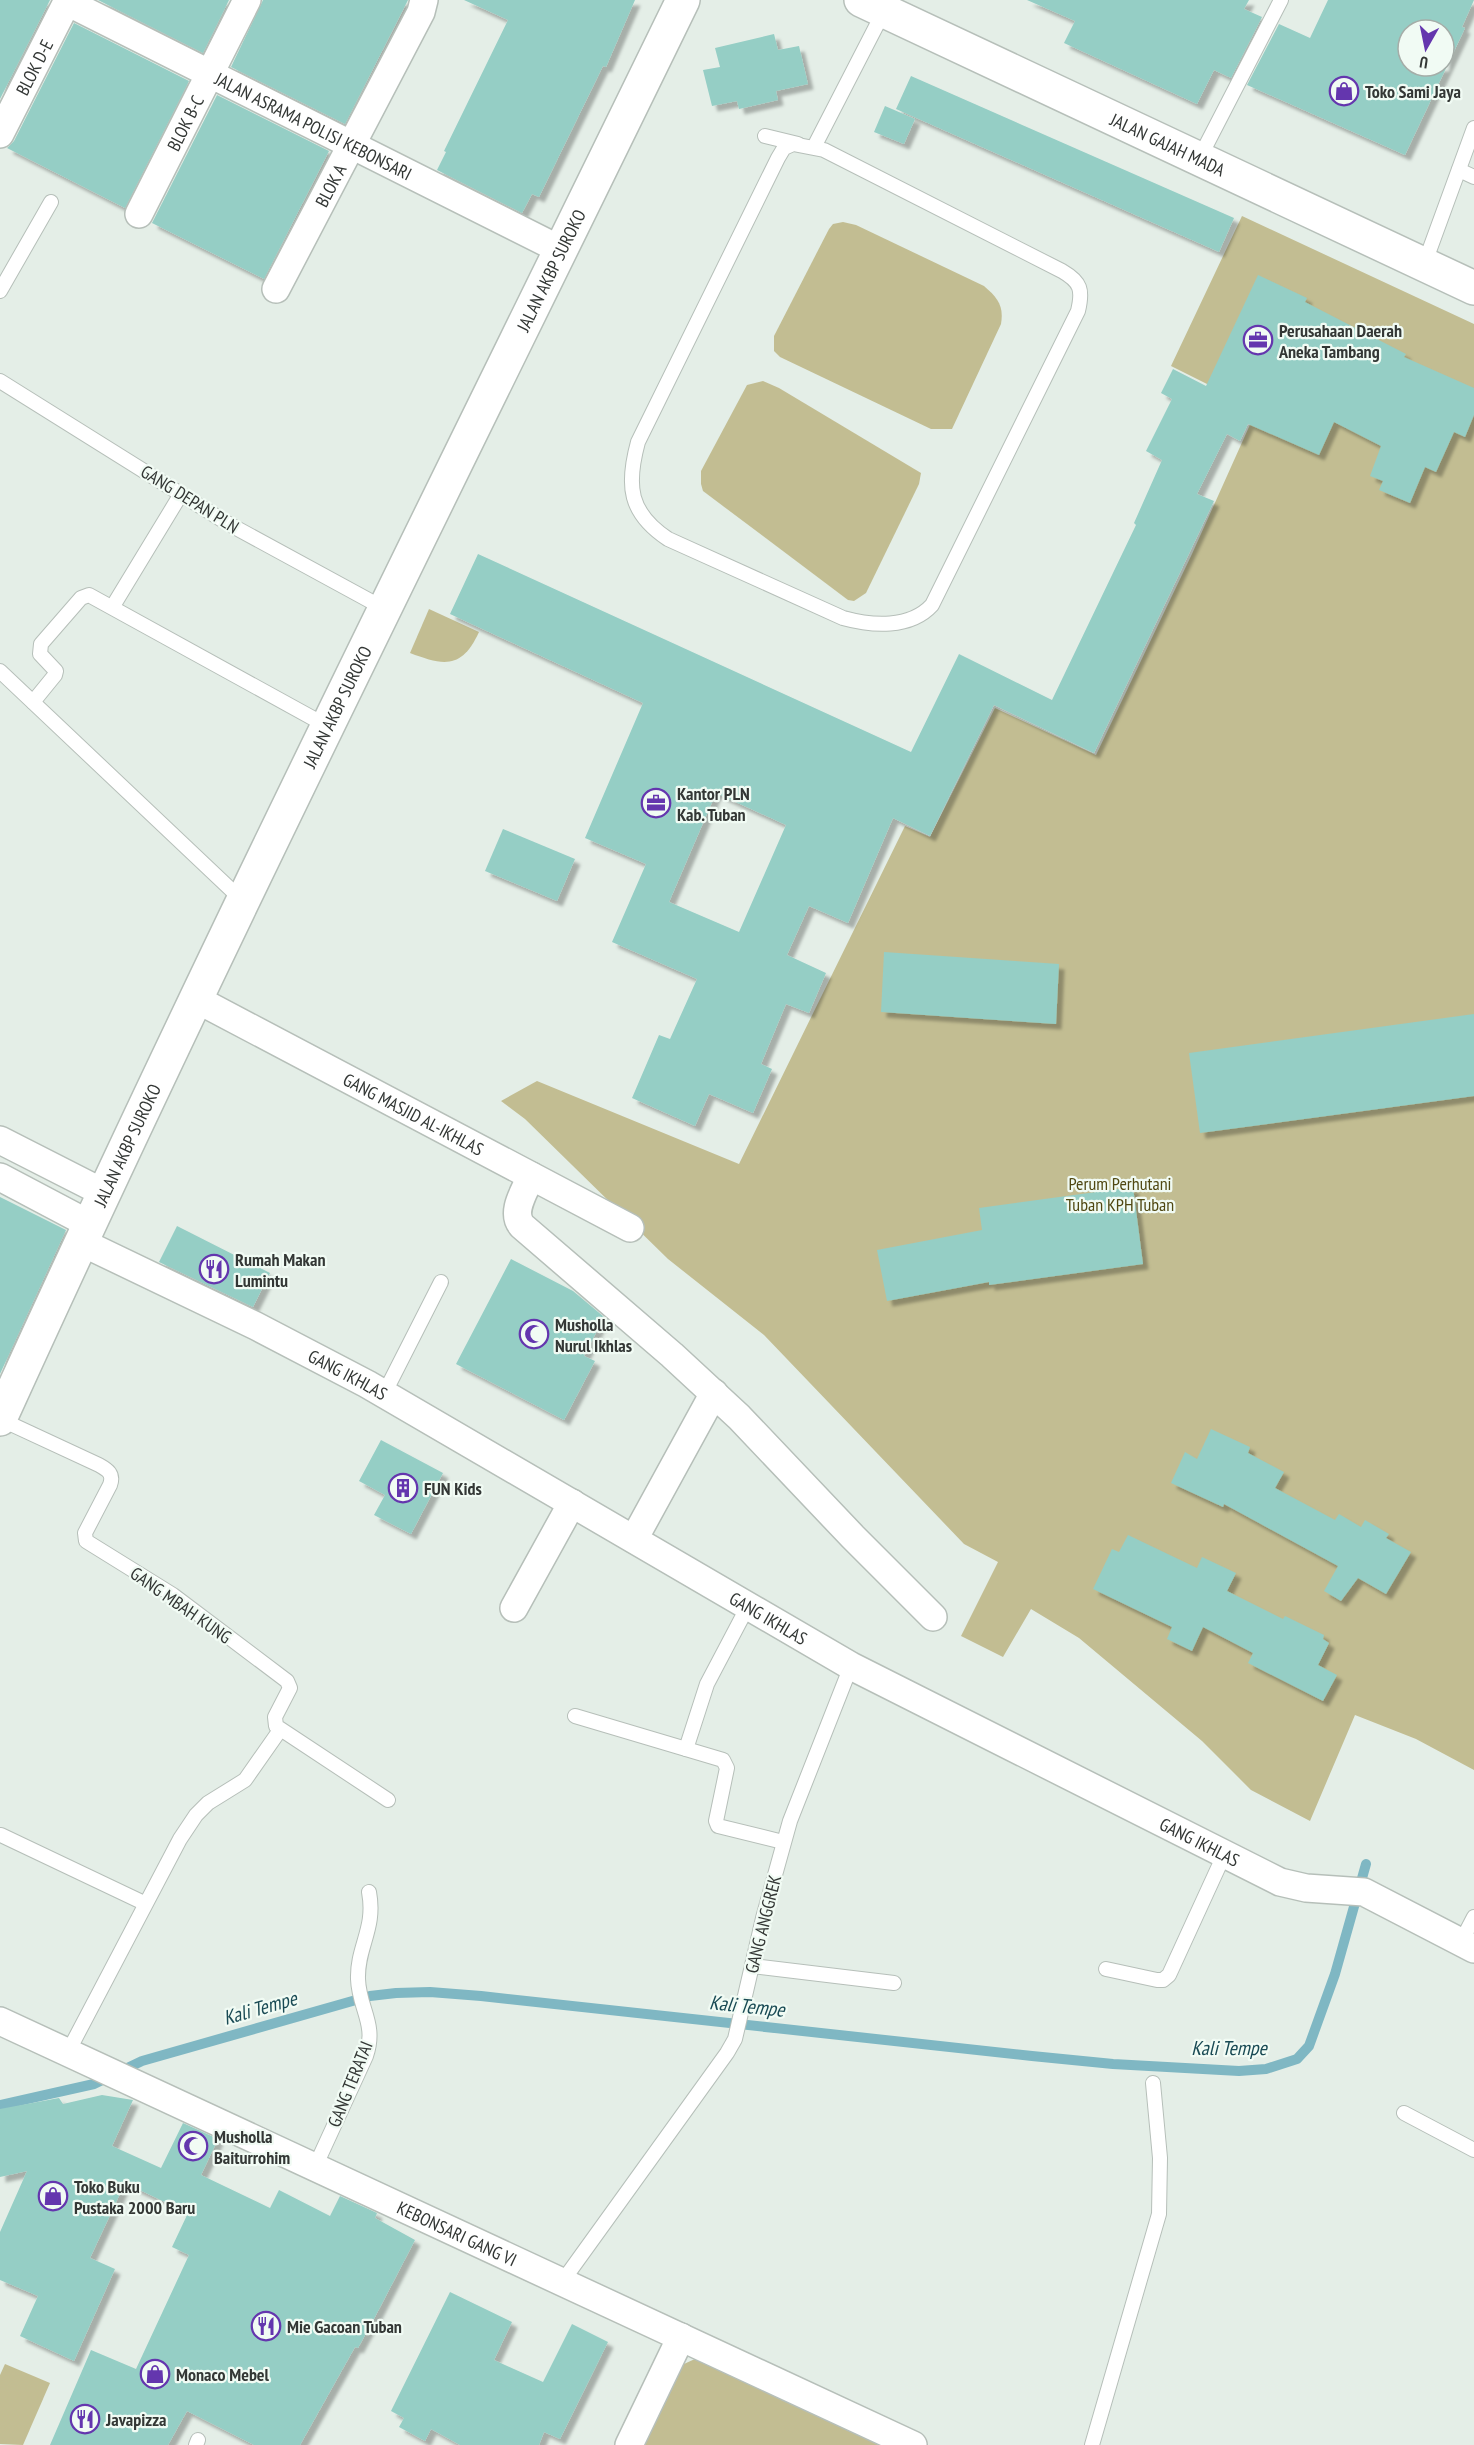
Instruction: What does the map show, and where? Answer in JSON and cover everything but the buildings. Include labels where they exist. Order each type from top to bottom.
[{"type":"main road","name":"JALAN AKBP SUROKO","points":[[0,1419],[111,1177],[243,901],[683,0]]},
{"type":"main road","name":"JALAN GAJAH MADA","points":[[872,5],[1474,288]]},
{"type":"street","name":"BLOK B-C","points":[[139,214],[246,0]]},
{"type":"street","name":"JALAN ASRAMA POLISI KEBONSARI","points":[[67,1],[561,250]]},
{"type":"street","name":"BLOK D-E","points":[[0,134],[67,1]]},
{"type":"street","name":"BLOK A","points":[[276,289],[421,9]]},
{"type":"street","name":"GANG MASJID AL-IKHLAS","points":[[196,999],[630,1228]]},
{"type":"street","points":[[0,1140],[111,1177]]},
{"type":"street","points":[[531,1176],[517,1210],[518,1222],[714,1393],[933,1617]]},
{"type":"street","name":"GANG IKHLAS","points":[[0,1177],[85,1233],[384,1394],[634,1539],[747,1608],[851,1666],[1280,1882],[1306,1888],[1354,1890],[1372,1894],[1467,1945]]},
{"type":"street","points":[[634,1539],[714,1393]]},
{"type":"street","points":[[514,1608],[572,1503]]},
{"type":"street","name":"KEBONSARI GANG VI","points":[[0,2021],[913,2445]]},
{"type":"street","points":[[629,2445],[681,2337]]},
{"type":"lane","points":[[1199,159],[1281,0]]},
{"type":"lane","points":[[809,146],[872,5]]},
{"type":"lane","points":[[1424,265],[1474,128]]},
{"type":"lane","points":[[765,136],[809,146],[1062,271],[1075,278],[1080,289],[1078,311],[932,605],[924,615],[887,624],[871,624],[843,618],[668,539],[647,524],[635,505],[632,480],[633,459],[638,442],[778,158],[784,148],[793,144],[809,146]]},
{"type":"lane","points":[[1459,170],[1474,177]]},
{"type":"lane","points":[[0,291],[51,202]]},
{"type":"lane","name":"GANG DEPAN PLN","points":[[0,381],[290,559],[386,609]]},
{"type":"lane","points":[[113,606],[181,494]]},
{"type":"lane","points":[[33,702],[56,671],[40,654],[41,644],[83,596],[93,596],[328,727]]},
{"type":"lane","points":[[0,671],[243,901]]},
{"type":"lane","points":[[384,1394],[441,1282]]},
{"type":"lane","name":"GANG MBAH KUNG","points":[[0,1419],[99,1465],[109,1472],[112,1482],[85,1533],[86,1541],[172,1595],[287,1681],[290,1688],[275,1719],[279,1730]]},
{"type":"lane","points":[[686,1749],[707,1684],[747,1608]]},
{"type":"lane","name":"GANG ANGGREK","points":[[562,2282],[727,2053],[737,2032],[783,1842],[807,1773],[851,1666]]},
{"type":"lane","points":[[575,1716],[720,1759],[726,1763],[726,1772],[716,1821],[718,1826],[783,1842]]},
{"type":"lane","points":[[73,2054],[144,1903],[196,1815],[217,1795],[244,1780],[279,1730],[388,1800]]},
{"type":"lane","points":[[1,1835],[144,1903]]},
{"type":"lane","points":[[1106,1969],[1157,1980],[1162,1980],[1169,1975],[1224,1855]]},
{"type":"lane","name":"GANG TERATAI","points":[[315,2167],[369,2047],[371,2035],[358,1969],[372,1913],[369,1892]]},
{"type":"lane","points":[[1467,1945],[1474,1917]]},
{"type":"lane","points":[[753,1966],[894,1983]]},
{"type":"lane","points":[[1092,2445],[1159,2214],[1160,2158],[1153,2083]]},
{"type":"lane","points":[[1404,2113],[1474,2150]]},
{"type":"green space","name":"Perum Perhutani Tuban KPH Tuban","points":[[1242,216],[1474,324],[1474,1770],[1416,1739],[1355,1715],[1310,1821],[1251,1790],[1202,1741],[1079,1638],[1031,1609],[1003,1657],[961,1636],[998,1562],[964,1544],[764,1335],[668,1259],[525,1119],[501,1101],[537,1081],[739,1164],[905,826],[930,837],[995,708],[1096,755],[1192,554],[1257,409],[1171,366]]},
{"type":"green space","points":[[843,222],[856,225],[984,286],[999,303],[1002,312],[1001,324],[952,429],[931,429],[780,357],[774,351],[774,336],[829,229],[833,224]]},
{"type":"green space","points":[[763,381],[779,388],[921,473],[919,484],[866,593],[854,601],[848,600],[703,491],[701,471],[747,385]]},
{"type":"green space","points":[[429,609],[479,632],[466,653],[451,661],[442,662],[410,653]]},
{"type":"green space","points":[[697,2358],[890,2445],[645,2445],[684,2364]]},
{"type":"green space","points":[[5,2364],[50,2383],[23,2445],[0,2444],[0,2375]]},
{"type":"waterway","name":"Kali Tempe","points":[[0,2105],[94,2084],[142,2061],[370,1996],[430,1992],[1113,2064],[1239,2071],[1266,2069],[1297,2059],[1309,2046],[1335,1974],[1366,1864]]},
{"type":"place","name":"Toko Sami Jaya","points":[[1344,91]]},
{"type":"place","name":"Perusahaan Daerah Aneka Tambang","points":[[1258,340]]},
{"type":"place","name":"Kantor PLN Kab. Tuban","points":[[656,803]]},
{"type":"place","name":"Rumah Makan Lumintu","points":[[214,1269]]},
{"type":"place","name":"Musholla Nurul Ikhlas","points":[[534,1334]]},
{"type":"place","name":"FUN Kids","points":[[403,1488]]},
{"type":"place","name":"Musholla Baiturrohim","points":[[193,2146]]},
{"type":"place","name":"Toko Buku Pustaka 2000 Baru","points":[[53,2196]]},
{"type":"place","name":"Mie Gacoan Tuban","points":[[266,2326]]},
{"type":"place","name":"Monaco Mebel","points":[[155,2374]]},
{"type":"place","name":"Javapizza","points":[[85,2419]]}]
